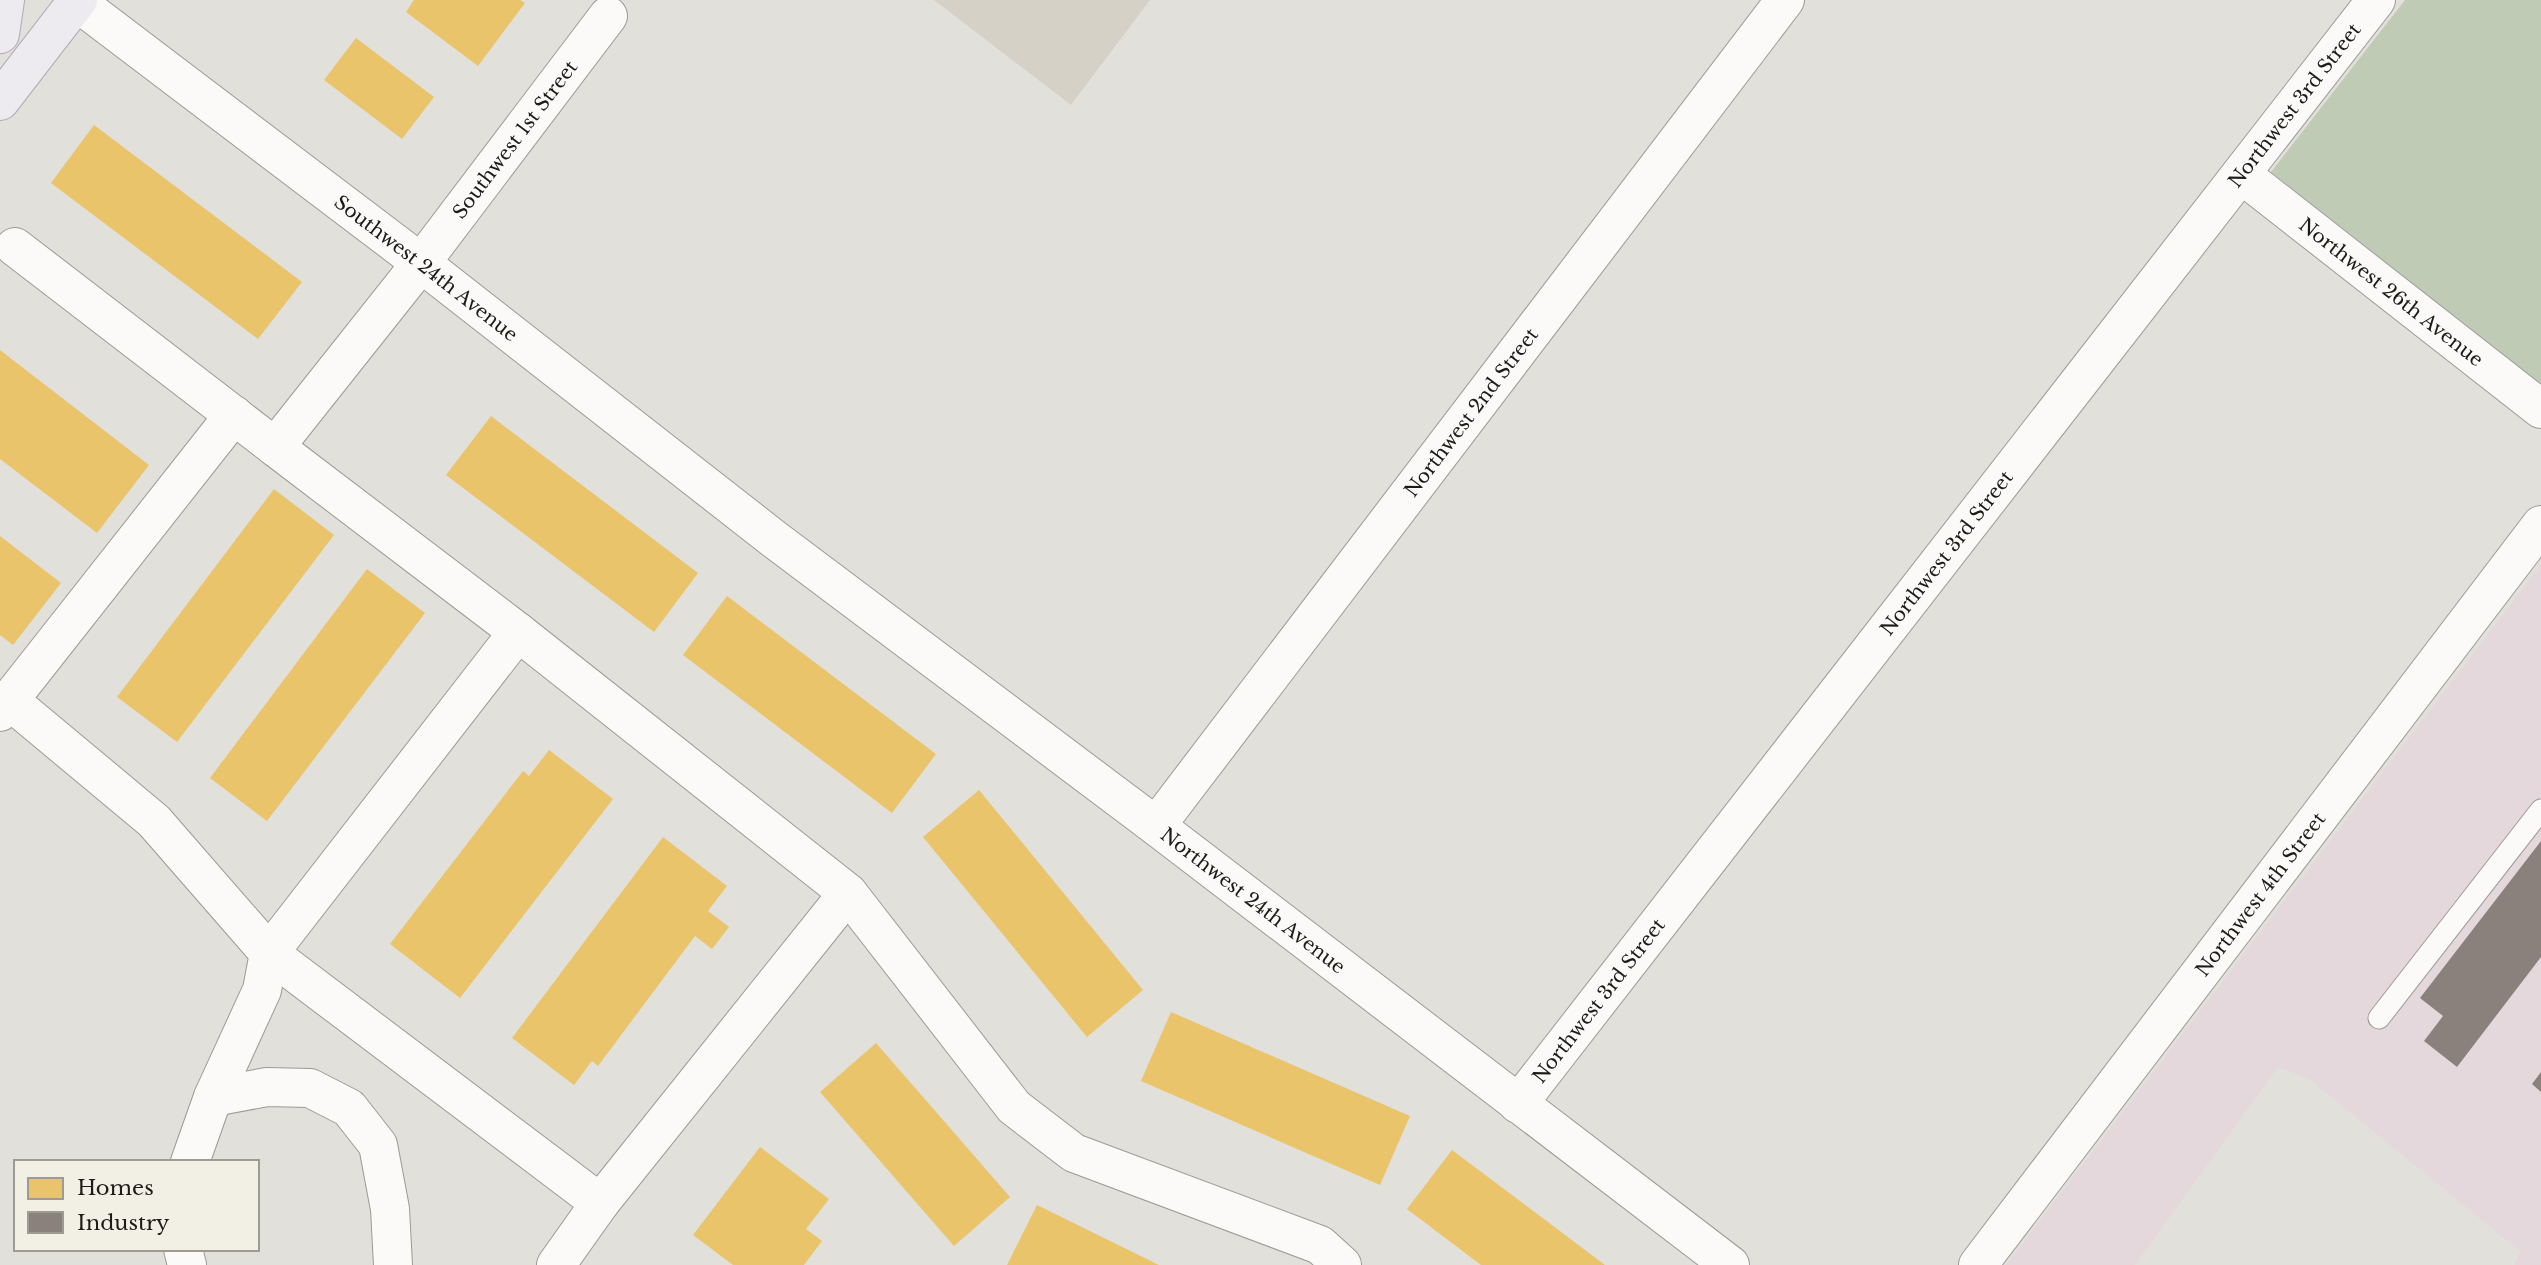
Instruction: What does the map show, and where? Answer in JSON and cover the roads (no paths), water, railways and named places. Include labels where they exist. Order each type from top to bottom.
[{"type":"main road","points":[[0,34],[5,0]]},
{"type":"main road","points":[[0,101],[77,1]]},
{"type":"street","name":"Northwest 2nd Street","points":[[1156,826],[1785,0]]},
{"type":"street","name":"Northwest 3rd Street","points":[[1518,1104],[2376,0]]},
{"type":"street","name":"Southwest 24th Avenue","points":[[77,1],[421,263],[774,539]]},
{"type":"street","name":"Southwest 1st Street","points":[[275,447],[421,263],[608,16]]},
{"type":"street","name":"Northwest 26th Avenue","points":[[2241,174],[2541,409]]},
{"type":"street","points":[[15,247],[518,632],[848,893],[1014,1107],[1074,1153],[1320,1245],[1342,1265]]},
{"type":"street","points":[[234,415],[4,706],[154,821],[269,953],[600,1203]]},
{"type":"street","name":"Northwest 4th Street","points":[[1978,1265],[2541,525]]},
{"type":"street","name":"Northwest 24th Avenue","points":[[774,539],[1156,826],[1730,1265]]},
{"type":"street","points":[[191,1160],[213,1097],[262,990],[269,953],[518,632]]},
{"type":"street","points":[[556,1265],[600,1203],[848,893]]},
{"type":"street","points":[[213,1097],[267,1087],[310,1088],[349,1108],[377,1144],[390,1209],[393,1265]]},
{"type":"lane","points":[[2379,1018],[2541,810]]}]
